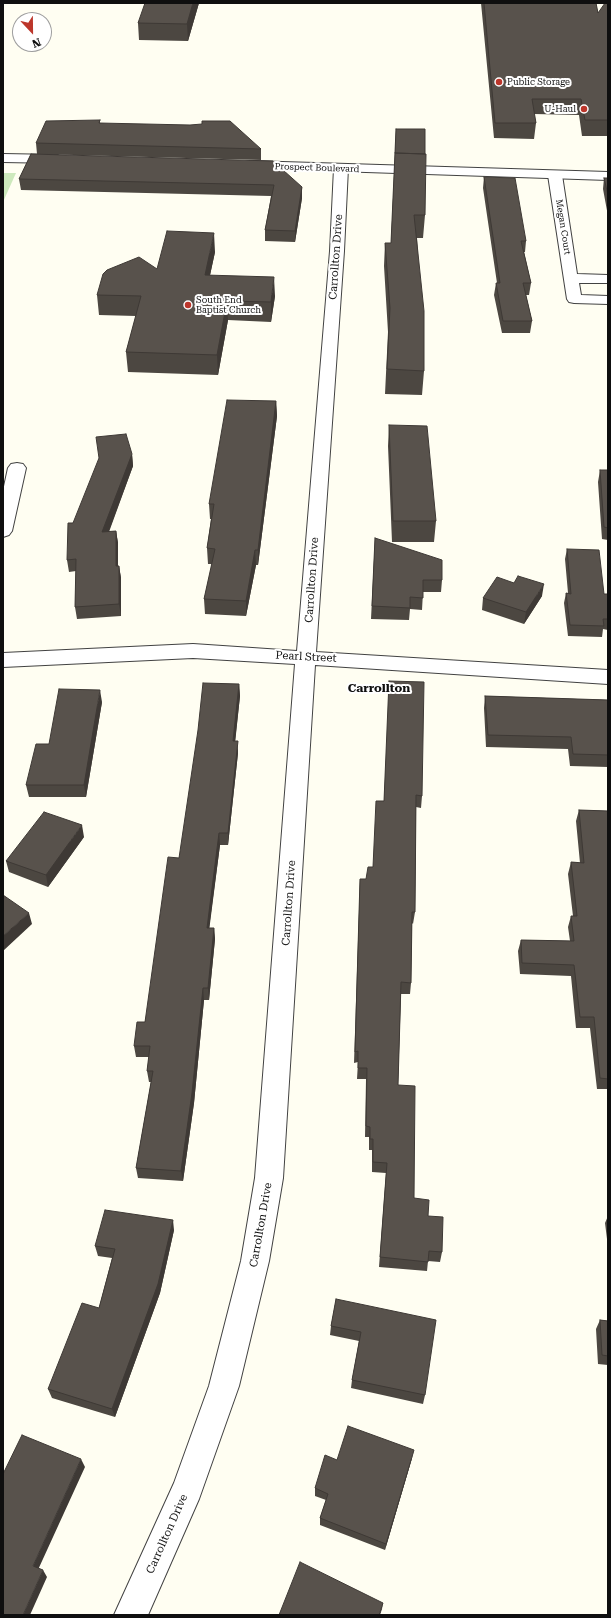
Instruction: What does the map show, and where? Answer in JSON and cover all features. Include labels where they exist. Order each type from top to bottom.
[{"type":"street","points":[[3,158],[74,160]]},
{"type":"street","name":"Prospect Boulevard","points":[[239,165],[608,176]]},
{"type":"street","name":"Carrollton Drive","points":[[131,1615],[188,1488],[224,1386],[255,1261],[269,1178],[306,657],[337,251],[341,168]]},
{"type":"street","name":"Megan Court","points":[[555,175],[574,299],[608,300]]},
{"type":"street","points":[[571,278],[608,279]]},
{"type":"street","points":[[3,531],[17,468]]},
{"type":"street","name":"Pearl Street","points":[[3,660],[193,651],[608,677]]},
{"type":"green space","points":[[3,173],[16,173],[3,202]]},
{"type":"building","points":[[145,3],[193,3],[187,24],[138,23]]},
{"type":"building","points":[[484,3],[596,3],[598,13],[605,3],[608,3],[608,120],[585,120],[581,99],[532,99],[536,123],[495,123]]},
{"type":"building","points":[[100,120],[99,123],[190,125],[202,124],[202,121],[230,121],[261,149],[36,143],[46,121]]},
{"type":"building","points":[[396,129],[425,129],[425,154],[395,153]]},
{"type":"building","points":[[395,153],[426,154],[425,215],[414,215],[424,311],[424,371],[387,369],[390,308],[385,243],[391,243]]},
{"type":"building","points":[[31,154],[273,161],[302,187],[295,231],[265,230],[274,185],[19,179]]},
{"type":"building","points":[[484,177],[515,178],[526,241],[521,241],[531,283],[523,283],[532,321],[503,321],[496,283],[500,283]]},
{"type":"building","points":[[604,178],[608,178],[608,195]]},
{"type":"building","points":[[167,231],[214,233],[205,275],[274,277],[271,302],[227,301],[217,355],[126,352],[141,296],[97,295],[103,274],[107,270],[139,257],[157,269]]},
{"type":"building","points":[[227,400],[276,401],[258,550],[255,550],[246,601],[204,599],[215,549],[207,548],[214,504],[209,504]]},
{"type":"building","points":[[389,425],[427,426],[436,521],[393,521]]},
{"type":"building","points":[[126,434],[132,454],[102,532],[116,531],[116,566],[119,566],[119,604],[75,607],[76,559],[67,560],[68,523],[73,523],[99,458],[96,437]]},
{"type":"building","points":[[600,470],[608,470],[608,528],[604,527]]},
{"type":"building","points":[[375,538],[442,560],[442,580],[423,580],[423,598],[410,597],[410,608],[372,606]]},
{"type":"building","points":[[567,549],[599,550],[604,594],[608,594],[608,619],[603,619],[604,626],[570,625],[566,593],[571,594]]},
{"type":"building","points":[[518,576],[544,584],[526,612],[483,598],[497,577],[514,583]]},
{"type":"building","points":[[389,681],[424,682],[422,796],[416,795],[415,912],[412,912],[411,983],[401,982],[398,1085],[415,1086],[414,1198],[429,1200],[428,1216],[443,1217],[442,1252],[429,1251],[428,1262],[380,1257],[387,1163],[373,1162],[373,1139],[370,1139],[370,1127],[366,1126],[367,1068],[358,1068],[358,1051],[355,1052],[360,879],[366,879],[368,867],[373,867],[376,801],[384,801]]},
{"type":"building","points":[[203,683],[239,684],[233,741],[238,741],[228,833],[219,833],[207,928],[214,928],[208,988],[203,988],[192,1093],[181,1171],[136,1168],[153,1071],[147,1071],[150,1046],[134,1046],[137,1022],[145,1022],[168,857],[179,858],[198,730]]},
{"type":"building","points":[[59,689],[100,690],[84,785],[26,785],[36,744],[49,744]]},
{"type":"building","points":[[485,696],[608,700],[608,755],[573,754],[571,737],[488,735]]},
{"type":"building","points":[[579,810],[608,811],[608,1079],[600,1078],[594,1017],[580,1017],[574,965],[522,963],[521,940],[574,941],[571,916],[577,916],[571,862],[584,863]]},
{"type":"building","points":[[44,812],[82,825],[46,875],[6,861]]},
{"type":"building","points":[[3,895],[29,913],[3,936]]},
{"type":"building","points":[[105,1210],[173,1220],[158,1284],[112,1409],[48,1389],[82,1303],[99,1308],[115,1249],[95,1246]]},
{"type":"building","points":[[336,1299],[436,1320],[425,1395],[352,1380],[361,1332],[331,1326]]},
{"type":"building","points":[[600,1320],[608,1321],[608,1356],[602,1355]]},
{"type":"building","points":[[348,1426],[414,1450],[386,1544],[320,1518],[328,1494],[315,1488],[325,1455],[337,1460]]},
{"type":"building","points":[[22,1435],[81,1459],[33,1566],[43,1570],[23,1615],[3,1615],[3,1474]]},
{"type":"building","points":[[300,1562],[383,1603],[379,1615],[279,1615]]},
{"type":"place","name":"Public Storage","points":[[499,82]]},
{"type":"place","name":"U-Haul","points":[[584,109]]},
{"type":"place","name":"South End Baptist Church","points":[[188,305]]},
{"type":"district","name":"Carrollton","points":[[379,688]]}]
